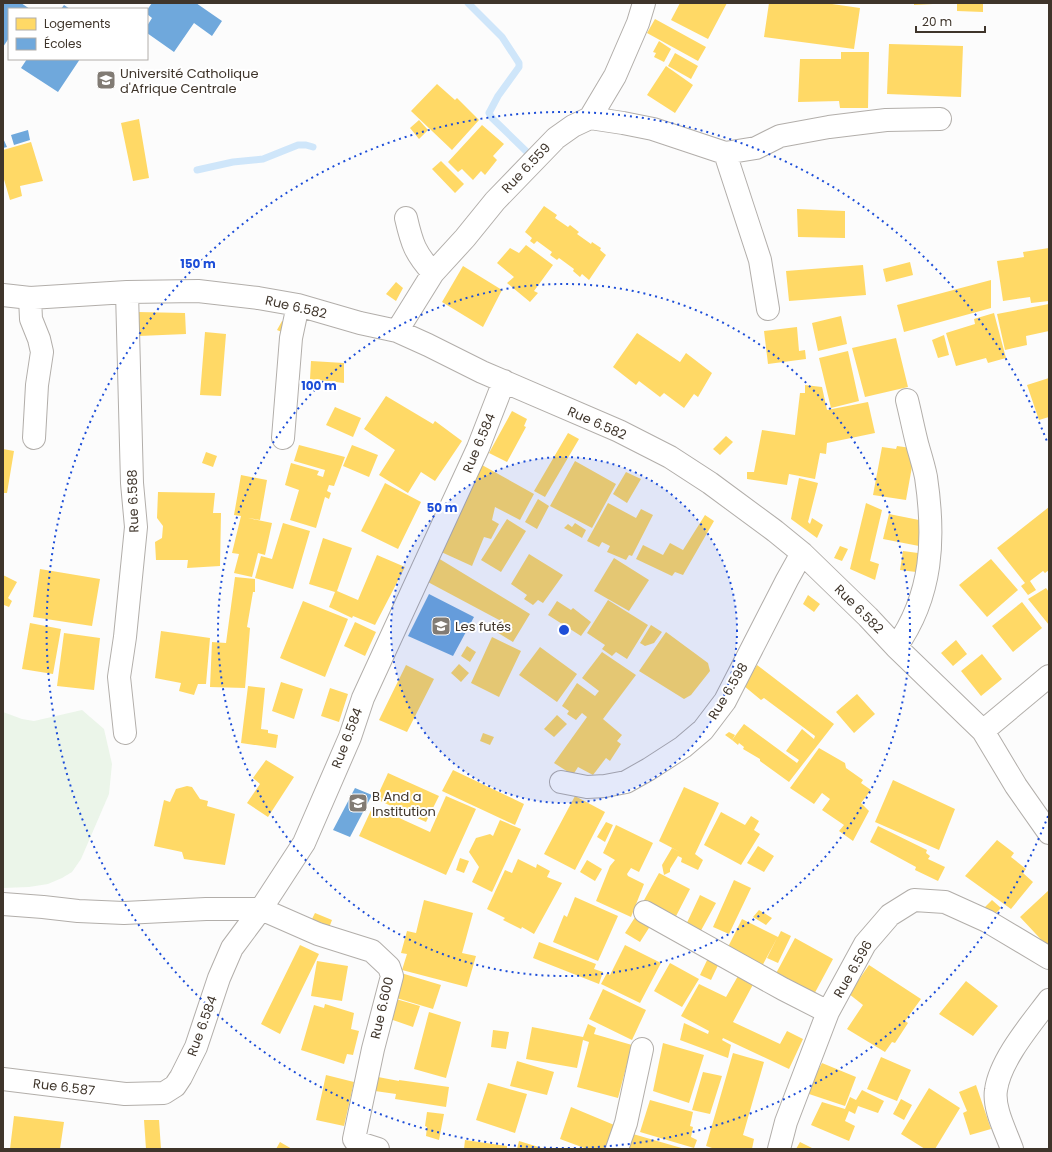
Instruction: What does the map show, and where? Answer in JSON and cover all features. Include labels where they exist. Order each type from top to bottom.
[{"type":"street","name":"Rue 6.559","points":[[397,331],[433,273],[465,238],[495,201],[556,138],[590,118],[615,76],[638,23],[644,3]]},
{"type":"street","points":[[590,118],[653,129],[725,153],[756,148],[780,136],[829,127],[886,120],[940,119]]},
{"type":"street","points":[[725,153],[760,260],[768,309]]},
{"type":"street","points":[[406,218],[411,240],[420,258],[433,273]]},
{"type":"street","name":"Rue 6.582","points":[[3,295],[30,298],[127,292],[198,291],[258,298],[298,305],[360,323],[397,331],[535,396],[618,431],[670,457],[716,487],[802,553],[983,731],[1016,786],[1049,833]]},
{"type":"street","name":"Rue 6.588","points":[[125,733],[119,677],[125,637],[136,527],[132,475],[127,292]]},
{"type":"street","points":[[30,298],[32,319],[42,352],[37,385],[34,438]]},
{"type":"street","points":[[283,438],[291,338],[298,305]]},
{"type":"street","name":"Rue 6.584","points":[[175,1086],[181,1078],[196,1047],[219,978],[232,948],[300,850],[307,836],[350,737],[363,698],[478,448],[504,381]]},
{"type":"street","points":[[896,646],[907,631],[923,594],[931,552],[926,476],[907,400]]},
{"type":"street","name":"Rue 6.598","points":[[561,782],[587,787],[605,786],[626,782],[649,770],[684,747],[703,730],[725,701],[802,553]]},
{"type":"street","points":[[983,731],[1049,676]]},
{"type":"street","name":"Rue 6.596","points":[[779,1149],[786,1122],[828,1012],[865,944],[890,915],[914,900],[945,902],[987,921],[1049,958]]},
{"type":"street","points":[[3,904],[78,911],[124,913],[261,908]]},
{"type":"street","name":"Rue 6.600","points":[[261,908],[318,934],[372,951],[389,967],[392,976],[373,1048],[354,1139],[356,1142],[378,1149]]},
{"type":"street","points":[[645,912],[783,989],[828,1012]]},
{"type":"street","points":[[1012,1149],[998,1113],[996,1090],[1003,1068],[1022,1036],[1049,1000]]},
{"type":"street","points":[[617,1149],[626,1123],[642,1049]]},
{"type":"street","name":"Rue 6.587","points":[[3,1079],[125,1094],[164,1093],[175,1086]]},
{"type":"shaded area","points":[[82,710],[104,729],[112,764],[109,794],[81,859],[72,872],[48,884],[29,887],[3,888],[3,712],[22,719],[34,721]]},
{"type":"building: Logements","points":[[680,3],[727,3],[708,39],[671,20]]},
{"type":"building: Logements","points":[[769,3],[825,3],[860,8],[854,49],[764,37]]},
{"type":"building: Logements","points":[[914,3],[933,3],[933,4],[914,5]]},
{"type":"building: Logements","points":[[957,3],[983,3],[983,12],[957,11]]},
{"type":"building: Logements","points":[[655,19],[706,47],[698,61],[647,33]]},
{"type":"building: Logements","points":[[659,41],[671,49],[664,62],[654,57],[656,53],[653,52]]},
{"type":"building: Logements","points":[[889,44],[963,46],[961,97],[887,94]]},
{"type":"building: Logements","points":[[841,52],[869,52],[868,108],[840,108],[839,101],[798,102],[800,59],[841,59]]},
{"type":"building: Logements","points":[[675,53],[698,66],[691,79],[668,66]]},
{"type":"building: Logements","points":[[666,66],[693,85],[675,113],[647,95]]},
{"type":"building: Logements","points":[[437,84],[455,100],[457,98],[479,120],[452,150],[411,111]]},
{"type":"building: Logements","points":[[139,119],[149,178],[133,181],[121,123]]},
{"type":"building: Logements","points":[[419,120],[428,130],[419,139],[410,128]]},
{"type":"building: Logements","points":[[482,125],[504,144],[493,156],[497,160],[485,175],[481,171],[473,180],[462,169],[458,172],[448,162]]},
{"type":"building: Logements","points":[[31,142],[43,181],[20,186],[22,196],[10,200],[3,176],[3,150]]},
{"type":"building: Logements","points":[[441,161],[464,184],[455,193],[432,169]]},
{"type":"building: Logements","points":[[544,206],[557,215],[555,218],[568,227],[570,225],[579,232],[577,234],[591,244],[592,242],[601,248],[600,250],[606,255],[589,280],[582,274],[580,277],[573,271],[574,269],[559,258],[557,260],[550,255],[552,252],[537,241],[534,244],[530,241],[532,238],[525,232]]},
{"type":"building: Logements","points":[[797,209],[845,211],[845,238],[798,237]]},
{"type":"building: Logements","points":[[526,245],[553,265],[534,291],[538,293],[530,302],[507,283],[514,277],[497,263],[510,248],[519,253]]},
{"type":"building: Logements","points":[[1049,248],[1049,301],[1031,303],[1030,297],[1003,301],[997,261],[1024,257],[1023,252]]},
{"type":"building: Logements","points":[[910,262],[913,275],[886,282],[883,269]]},
{"type":"building: Logements","points":[[863,265],[866,295],[789,301],[786,271]]},
{"type":"building: Logements","points":[[463,266],[502,290],[483,327],[442,302]]},
{"type":"building: Logements","points":[[991,280],[991,308],[904,332],[897,305]]},
{"type":"building: Logements","points":[[396,282],[403,288],[396,301],[386,294]]},
{"type":"building: Logements","points":[[1049,304],[1049,331],[1026,336],[1027,345],[1005,350],[997,314]]},
{"type":"building: Logements","points":[[138,312],[185,313],[186,334],[139,336]]},
{"type":"building: Logements","points":[[994,313],[1006,358],[988,363],[986,358],[956,366],[946,333],[975,324],[974,319]]},
{"type":"building: Logements","points":[[841,316],[847,344],[818,351],[812,323]]},
{"type":"building: Logements","points":[[282,321],[288,324],[284,333],[277,330]]},
{"type":"building: Logements","points":[[797,327],[799,351],[805,350],[806,359],[768,364],[764,331]]},
{"type":"building: Logements","points":[[205,332],[226,334],[221,396],[200,395]]},
{"type":"building: Logements","points":[[637,333],[680,362],[686,353],[712,373],[698,397],[694,394],[684,408],[664,393],[660,397],[639,381],[636,385],[613,367]]},
{"type":"building: Logements","points":[[944,335],[949,355],[938,358],[932,340]]},
{"type":"building: Logements","points":[[896,338],[908,387],[865,397],[852,348]]},
{"type":"building: Logements","points":[[848,351],[859,401],[831,408],[819,358]]},
{"type":"building: Logements","points":[[311,361],[344,363],[344,383],[310,379]]},
{"type":"building: Logements","points":[[1049,378],[1049,417],[1039,420],[1027,385]]},
{"type":"building: Logements","points":[[805,385],[822,387],[827,410],[868,402],[875,433],[827,443],[826,454],[820,453],[815,479],[789,474],[787,485],[747,479],[747,472],[754,472],[762,430],[795,435],[800,393],[805,393]]},
{"type":"building: Logements","points":[[386,396],[433,424],[435,421],[462,441],[435,481],[421,472],[408,493],[379,475],[395,450],[364,429]]},
{"type":"building: Logements","points":[[335,407],[361,418],[353,437],[326,425]]},
{"type":"building: Logements","points":[[512,411],[527,419],[524,426],[526,427],[507,462],[489,453]]},
{"type":"building: Logements","points":[[568,433],[579,439],[545,497],[534,491]]},
{"type":"building: Logements","points":[[726,436],[733,442],[720,455],[713,449]]},
{"type":"building: Logements","points":[[299,445],[345,457],[334,486],[329,485],[327,491],[331,493],[329,499],[325,497],[316,528],[290,520],[299,490],[285,485],[291,463],[319,471],[317,475],[323,477],[325,470],[294,461]]},
{"type":"building: Logements","points":[[352,445],[378,455],[369,477],[343,466]]},
{"type":"building: Logements","points":[[897,446],[911,448],[910,460],[913,461],[906,500],[873,495],[882,447],[896,449]]},
{"type":"building: Logements","points":[[3,449],[14,451],[7,493],[3,493]]},
{"type":"building: Logements","points":[[206,452],[217,456],[213,467],[202,463]]},
{"type":"building: Logements","points":[[575,461],[616,484],[592,528],[550,506]]},
{"type":"building: Logements","points":[[482,465],[534,494],[520,520],[495,507],[492,520],[499,524],[491,539],[484,537],[472,566],[439,551]]},
{"type":"building: Logements","points":[[626,472],[641,479],[627,503],[613,494]]},
{"type":"building: Logements","points":[[241,475],[267,480],[260,520],[248,518],[272,523],[265,555],[258,553],[252,577],[234,573],[239,554],[232,553],[241,516],[234,515]]},
{"type":"building: Logements","points":[[799,478],[818,483],[808,522],[810,524],[812,518],[823,525],[817,538],[791,519]]},
{"type":"building: Logements","points":[[385,483],[421,502],[398,549],[361,531]]},
{"type":"building: Logements","points":[[158,492],[215,493],[213,513],[221,513],[220,566],[187,568],[188,560],[156,560],[155,542],[162,538],[163,526],[157,518]]},
{"type":"building: Logements","points":[[538,499],[549,506],[537,529],[525,522]]},
{"type":"building: Logements","points":[[608,503],[636,518],[641,509],[653,515],[632,556],[629,555],[626,560],[607,552],[610,546],[602,542],[599,547],[587,541]]},
{"type":"building: Logements","points":[[866,503],[882,510],[870,561],[879,564],[875,580],[850,569]]},
{"type":"building: Logements","points":[[1049,507],[1049,570],[1045,573],[1043,571],[1030,581],[1036,590],[1028,595],[1021,586],[1025,583],[997,548]]},
{"type":"building: Logements","points":[[889,514],[924,521],[919,546],[883,539]]},
{"type":"building: Logements","points":[[705,515],[714,521],[683,575],[675,572],[672,576],[636,559],[643,545],[663,555],[670,543],[683,550]]},
{"type":"building: Logements","points":[[507,519],[526,531],[501,572],[481,560]]},
{"type":"building: Logements","points":[[283,523],[310,531],[293,589],[255,578],[261,556],[272,559]]},
{"type":"building: Logements","points":[[575,523],[586,530],[582,538],[564,528],[568,524],[572,527]]},
{"type":"building: Logements","points":[[323,538],[352,548],[337,591],[358,600],[377,555],[405,567],[375,625],[353,616],[352,618],[329,607],[335,592],[309,584]]},
{"type":"building: Logements","points":[[840,546],[848,549],[842,561],[834,558]]},
{"type":"building: Logements","points":[[903,551],[918,553],[916,572],[900,570]]},
{"type":"building: Logements","points":[[529,554],[563,575],[543,603],[538,600],[533,605],[524,599],[527,595],[511,584]]},
{"type":"building: Logements","points":[[438,558],[530,614],[513,642],[495,631],[501,621],[426,581]]},
{"type":"building: Logements","points":[[614,558],[649,580],[629,611],[594,591]]},
{"type":"building: Logements","points":[[991,559],[1018,590],[987,617],[959,585]]},
{"type":"building: Logements","points":[[40,569],[100,579],[92,626],[33,617]]},
{"type":"building: Logements","points":[[3,575],[17,582],[8,598],[12,601],[9,607],[4,605],[3,607]]},
{"type":"building: Logements","points":[[235,577],[255,579],[255,592],[253,592],[247,627],[250,628],[245,688],[210,687],[212,642],[226,643]]},
{"type":"building: Logements","points":[[1046,588],[1049,592],[1049,625],[1028,599]]},
{"type":"building: Logements","points":[[808,595],[820,604],[814,612],[803,604]]},
{"type":"building: Logements","points":[[608,600],[648,625],[627,659],[616,652],[612,656],[602,649],[605,645],[587,633]]},
{"type":"building: Logements","points":[[303,601],[348,619],[325,677],[280,658]]},
{"type":"building: Logements","points":[[557,601],[571,610],[573,608],[591,622],[581,636],[548,615]]},
{"type":"building: Logements","points":[[1022,602],[1042,628],[1013,652],[992,626]]},
{"type":"building: Logements","points":[[355,622],[376,632],[365,656],[344,646]]},
{"type":"building: Logements","points":[[30,623],[61,629],[53,674],[22,669]]},
{"type":"building: Logements","points":[[651,625],[662,632],[654,643],[645,646],[640,643]]},
{"type":"building: Logements","points":[[161,631],[210,638],[206,684],[198,684],[194,695],[179,691],[181,683],[155,678]]},
{"type":"building: Logements","points":[[666,632],[708,663],[710,671],[691,695],[684,699],[639,671]]},
{"type":"building: Logements","points":[[64,633],[100,638],[94,690],[57,686]]},
{"type":"building: Logements","points":[[492,637],[521,651],[499,697],[471,683]]},
{"type":"building: Logements","points":[[956,640],[967,654],[953,666],[941,653]]},
{"type":"building: Logements","points":[[467,646],[476,652],[470,662],[461,656]]},
{"type":"building: Logements","points":[[540,647],[577,674],[557,702],[519,675]]},
{"type":"building: Logements","points":[[602,652],[636,675],[603,719],[622,735],[617,741],[621,744],[610,761],[606,758],[593,775],[578,767],[573,775],[554,763],[587,717],[582,713],[576,720],[567,714],[569,711],[562,706],[577,683],[595,696],[599,691],[582,678]]},
{"type":"building: Logements","points":[[982,654],[1002,679],[981,696],[961,671]]},
{"type":"building: Logements","points":[[459,664],[469,673],[461,682],[451,673]]},
{"type":"building: Logements","points":[[406,665],[434,679],[407,732],[379,720]]},
{"type":"building: Logements","points":[[757,665],[834,724],[789,782],[760,761],[760,759],[743,749],[744,747],[739,743],[738,745],[732,740],[744,724],[797,763],[799,760],[786,751],[802,729],[814,739],[815,736],[764,698],[761,700],[744,686]]},
{"type":"building: Logements","points":[[281,682],[303,689],[294,719],[272,711]]},
{"type":"building: Logements","points":[[248,686],[265,688],[261,729],[268,730],[268,733],[278,735],[276,748],[241,743]]},
{"type":"building: Logements","points":[[330,688],[348,694],[339,722],[321,716]]},
{"type":"building: Logements","points":[[857,694],[875,714],[854,733],[836,712]]},
{"type":"building: Logements","points":[[557,715],[567,724],[554,737],[544,729]]},
{"type":"building: Logements","points":[[729,732],[735,735],[732,740],[725,735]]},
{"type":"building: Logements","points":[[483,733],[494,737],[490,745],[480,741]]},
{"type":"building: Logements","points":[[819,748],[845,763],[846,768],[863,780],[861,783],[871,790],[861,803],[869,811],[853,841],[839,831],[844,825],[822,810],[830,799],[822,793],[814,804],[790,788]]},
{"type":"building: Logements","points":[[266,760],[294,777],[268,817],[247,803],[260,784],[253,778]]},
{"type":"building: Logements","points":[[453,770],[524,804],[515,825],[442,791]]},
{"type":"building: Logements","points":[[388,773],[439,796],[426,822],[376,799]]},
{"type":"building: Logements","points":[[893,780],[955,809],[939,850],[875,822]]},
{"type":"building: Logements","points":[[187,786],[192,787],[200,799],[208,801],[207,806],[235,814],[225,865],[184,859],[182,852],[154,846],[164,800],[170,802],[176,789]]},
{"type":"building: Logements","points":[[684,787],[719,803],[695,854],[703,860],[698,870],[681,862],[682,858],[678,856],[670,869],[670,872],[664,875],[662,865],[672,848],[680,852],[659,841]]},
{"type":"building: Logements","points":[[446,796],[476,809],[446,875],[359,836],[373,806],[430,832]]},
{"type":"building: Logements","points":[[575,796],[605,812],[575,870],[544,854]]},
{"type":"building: Logements","points":[[721,812],[745,825],[751,816],[759,821],[754,830],[760,834],[741,865],[704,845]]},
{"type":"building: Logements","points":[[500,820],[521,829],[492,892],[472,882],[479,867],[469,852],[476,838],[490,834],[493,836]]},
{"type":"building: Logements","points":[[606,822],[613,825],[605,842],[597,837]]},
{"type":"building: Logements","points":[[616,825],[653,843],[639,872],[631,868],[627,874],[628,876],[644,884],[631,917],[596,901],[610,866],[615,860],[603,853]]},
{"type":"building: Logements","points":[[878,826],[927,850],[926,853],[930,856],[928,859],[945,867],[938,881],[915,870],[916,867],[870,842]]},
{"type":"building: Logements","points":[[997,840],[1014,853],[1011,857],[1026,869],[1023,873],[1033,882],[1011,909],[965,876]]},
{"type":"building: Logements","points":[[758,846],[774,856],[764,872],[747,863]]},
{"type":"building: Logements","points":[[460,858],[469,861],[464,873],[456,870]]},
{"type":"building: Logements","points":[[518,859],[536,868],[537,864],[550,871],[547,877],[562,883],[534,934],[522,927],[521,929],[503,920],[505,918],[487,909],[505,870],[512,873]]},
{"type":"building: Logements","points":[[587,860],[602,869],[595,881],[580,872]]},
{"type":"building: Logements","points":[[659,873],[690,889],[673,922],[643,902]]},
{"type":"building: Logements","points":[[734,880],[751,888],[729,934],[713,927]]},
{"type":"building: Logements","points":[[1049,890],[1049,948],[1020,917]]},
{"type":"building: Logements","points":[[700,895],[716,903],[698,936],[684,929]]},
{"type":"building: Logements","points":[[575,897],[618,916],[598,961],[553,942],[564,915],[567,917]]},
{"type":"building: Logements","points":[[424,900],[473,913],[462,953],[476,956],[467,987],[402,970],[407,954],[401,953],[407,931],[416,933]]},
{"type":"building: Logements","points":[[992,900],[1001,908],[993,916],[983,909]]},
{"type":"building: Logements","points":[[759,910],[772,918],[766,925],[753,917]]},
{"type":"building: Logements","points":[[639,911],[654,920],[640,942],[625,933]]},
{"type":"building: Logements","points":[[315,913],[332,920],[327,933],[309,925]]},
{"type":"building: Logements","points":[[742,919],[778,937],[781,931],[791,936],[778,963],[767,958],[777,938],[761,968],[726,951]]},
{"type":"building: Logements","points":[[795,938],[833,959],[811,1000],[773,979]]},
{"type":"building: Logements","points":[[539,942],[596,964],[594,969],[603,972],[599,984],[533,958]]},
{"type":"building: Logements","points":[[300,945],[319,954],[280,1034],[261,1024]]},
{"type":"building: Logements","points":[[625,945],[661,963],[640,1003],[601,984],[607,973],[610,975]]},
{"type":"building: Logements","points":[[710,954],[721,959],[711,980],[700,975]]},
{"type":"building: Logements","points":[[317,961],[348,966],[342,1001],[311,996]]},
{"type":"building: Logements","points":[[670,963],[699,979],[682,1007],[654,991]]},
{"type":"building: Logements","points":[[869,965],[921,999],[905,1021],[908,1023],[895,1043],[892,1042],[885,1052],[847,1029],[863,1005],[849,994]]},
{"type":"building: Logements","points":[[742,969],[757,977],[733,1022],[780,1044],[787,1031],[803,1039],[789,1069],[723,1038],[722,1040],[731,1045],[728,1058],[680,1040],[684,1023],[708,1034],[709,1031],[681,1016],[699,984],[726,997]]},
{"type":"building: Logements","points":[[401,973],[441,985],[433,1009],[393,997]]},
{"type":"building: Logements","points":[[966,981],[998,1006],[973,1036],[939,1014]]},
{"type":"building: Logements","points":[[603,989],[646,1010],[632,1040],[589,1019]]},
{"type":"building: Logements","points":[[396,999],[420,1006],[413,1027],[390,1019]]},
{"type":"building: Logements","points":[[325,1004],[354,1013],[351,1029],[359,1031],[353,1055],[347,1054],[344,1064],[301,1050],[314,1005],[324,1008]]},
{"type":"building: Logements","points":[[429,1012],[461,1022],[446,1078],[414,1069]]},
{"type":"building: Logements","points":[[588,1024],[596,1028],[594,1034],[632,1045],[618,1098],[577,1087],[589,1042],[583,1040],[577,1068],[526,1059],[532,1027],[583,1037]]},
{"type":"building: Logements","points":[[493,1030],[509,1032],[506,1049],[491,1047]]},
{"type":"building: Logements","points":[[663,1043],[704,1055],[689,1103],[653,1091]]},
{"type":"building: Logements","points":[[733,1053],[764,1062],[743,1135],[754,1139],[752,1149],[715,1149],[706,1146]]},
{"type":"building: Logements","points":[[881,1057],[911,1070],[897,1101],[867,1089]]},
{"type":"building: Logements","points":[[517,1061],[554,1072],[547,1095],[510,1086]]},
{"type":"building: Logements","points":[[822,1063],[856,1077],[845,1106],[806,1093]]},
{"type":"building: Logements","points":[[703,1072],[722,1076],[710,1114],[692,1110]]},
{"type":"building: Logements","points":[[326,1075],[354,1082],[344,1126],[316,1120]]},
{"type":"building: Logements","points":[[378,1077],[449,1087],[446,1107],[395,1099],[396,1094],[375,1091]]},
{"type":"building: Logements","points":[[488,1083],[527,1094],[515,1133],[476,1120]]},
{"type":"building: Logements","points":[[976,1085],[991,1129],[970,1135],[963,1113],[967,1111],[959,1092]]},
{"type":"building: Logements","points":[[929,1088],[960,1108],[935,1149],[925,1149],[901,1134]]},
{"type":"building: Logements","points":[[862,1090],[884,1101],[878,1113],[858,1106],[855,1114],[849,1111],[845,1121],[855,1126],[849,1141],[811,1125],[822,1102],[845,1109],[850,1097],[856,1100]]},
{"type":"building: Logements","points":[[901,1099],[912,1105],[904,1120],[893,1114]]},
{"type":"building: Logements","points":[[650,1100],[693,1112],[690,1126],[693,1127],[691,1137],[697,1140],[694,1148],[640,1132]]},
{"type":"building: Logements","points":[[571,1107],[619,1127],[611,1149],[587,1149],[560,1139]]},
{"type":"building: Logements","points":[[427,1112],[444,1114],[439,1140],[426,1136],[427,1127],[425,1126]]},
{"type":"building: Logements","points":[[14,1116],[64,1122],[60,1149],[10,1149]]},
{"type":"building: Logements","points":[[144,1120],[159,1120],[161,1149],[146,1149]]},
{"type":"building: Logements","points":[[633,1134],[685,1149],[629,1149]]},
{"type":"building: Logements","points":[[465,1140],[507,1146],[507,1149],[464,1149]]},
{"type":"building: Logements","points":[[519,1141],[545,1149],[517,1149]]},
{"type":"building: Logements","points":[[280,1142],[292,1149],[276,1149]]},
{"type":"building: Logements","points":[[800,1142],[814,1149],[796,1149]]},
{"type":"building: Écoles","points":[[3,3],[21,3],[28,8],[8,8],[8,40],[3,47]]},
{"type":"building: Écoles","points":[[152,3],[196,3],[222,21],[212,36],[194,23],[174,52],[148,34],[148,24],[152,18],[148,15],[148,9]]},
{"type":"building: Écoles","points":[[64,5],[68,8],[62,8]]},
{"type":"building: Écoles","points":[[26,60],[79,60],[58,92],[21,68]]},
{"type":"building: Écoles","points":[[28,130],[30,140],[14,145],[11,135]]},
{"type":"building: Écoles","points":[[3,138],[7,147],[3,148]]},
{"type":"building: Écoles","name":"Les futés","points":[[429,594],[474,617],[453,656],[408,636]]},
{"type":"building: Écoles","points":[[355,788],[372,795],[350,837],[333,830]]},
{"type":"waterway","points":[[468,3],[502,37],[519,63],[519,67],[498,96],[489,113],[492,118],[527,152]]},
{"type":"waterway","points":[[197,170],[233,162],[263,159],[298,145],[313,147]]},
{"type":"place","name":"Université Catholique d'Afrique Centrale","points":[[106,80]]},
{"type":"place","name":"Les futés","points":[[441,626]]},
{"type":"place","name":"B And a Institution","points":[[358,803]]}]
